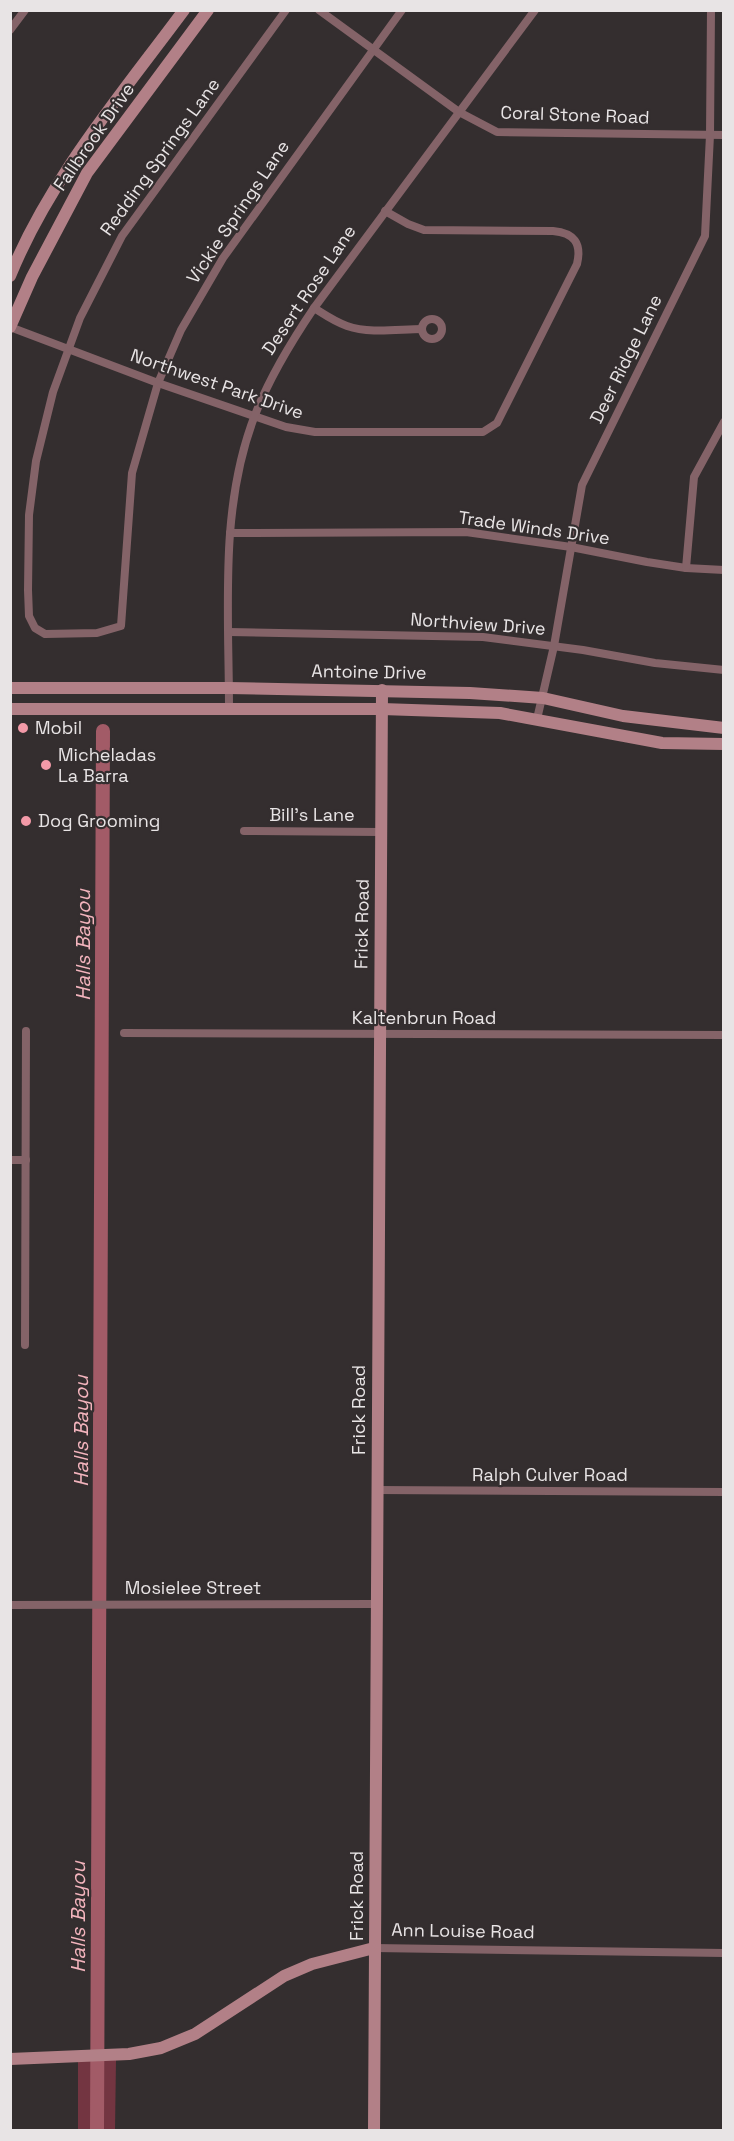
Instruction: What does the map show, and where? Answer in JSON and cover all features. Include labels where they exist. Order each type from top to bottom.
[{"type":"main road","name":"Fallbrook Drive","points":[[10,276],[42,212],[72,162],[184,10]]},
{"type":"main road","name":"Fallbrook Drive","points":[[10,327],[32,277],[87,173],[208,10]]},
{"type":"main road","name":"Antoine Drive","points":[[10,688],[229,688],[470,693],[543,698],[623,716],[723,728]]},
{"type":"main road","name":"Frick Road","points":[[374,2130],[378,1034],[382,690]]},
{"type":"main road","name":"Antoine Drive","points":[[10,709],[382,708],[500,713],[662,743],[723,744]]},
{"type":"main road","name":"Ann Louise Road","points":[[10,2060],[122,2054],[161,2048],[184,2040],[216,2022],[255,1993],[284,1976],[312,1964],[374,1947]]},
{"type":"street","points":[[10,30],[25,10]]},
{"type":"street","name":"Redding Springs Lane","points":[[123,594],[121,626],[97,633],[45,634],[31,623],[28,609],[29,514],[36,461],[53,392],[67,349],[108,260],[132,221],[286,10]]},
{"type":"street","name":"Coral Stone Road","points":[[319,10],[459,112],[497,132],[723,135]]},
{"type":"street","name":"Vickie Springs Lane","points":[[123,594],[132,473],[158,382],[181,330],[223,258],[402,10]]},
{"type":"street","name":"Desert Rose Lane","points":[[229,708],[230,533],[242,461],[254,416],[281,359],[314,308],[534,10]]},
{"type":"street","name":"Deer Ridge Lane","points":[[537,719],[554,646],[582,485],[705,236],[710,135],[711,10]]},
{"type":"street","name":"Northwest Park Drive","points":[[10,327],[286,427],[315,432],[483,432],[497,423],[577,264],[578,244],[568,235],[553,231],[424,230],[385,211]]},
{"type":"street","points":[[314,308],[348,327],[422,329]]},
{"type":"street","points":[[686,567],[694,477],[723,422]]},
{"type":"street","name":"Trade Winds Drive","points":[[230,533],[466,532],[686,567],[723,570]]},
{"type":"street","name":"Northview Drive","points":[[229,632],[435,635],[483,638],[554,646],[655,663],[723,670]]},
{"type":"street","name":"Bill's Lane","points":[[244,831],[381,832]]},
{"type":"street","points":[[25,1345],[26,1031]]},
{"type":"street","name":"Kaltenbrun Road","points":[[124,1033],[723,1035]]},
{"type":"street","points":[[10,1160],[26,1160]]},
{"type":"street","name":"Ralph Culver Road","points":[[376,1490],[723,1492]]},
{"type":"street","name":"Mosielee Street","points":[[10,1605],[376,1604]]},
{"type":"street","name":"Ann Louise Road","points":[[374,1947],[723,1953]]},
{"type":"shaded area","points":[[116,2060],[115,2130],[78,2130],[78,2061]]},
{"type":"waterway","name":"Halls Bayou","points":[[97,2130],[103,731]]},
{"type":"place","name":"Mobil","points":[[23,728]]},
{"type":"place","name":"Micheladas La Barra","points":[[46,765]]},
{"type":"place","name":"Dog Grooming","points":[[26,821]]}]
